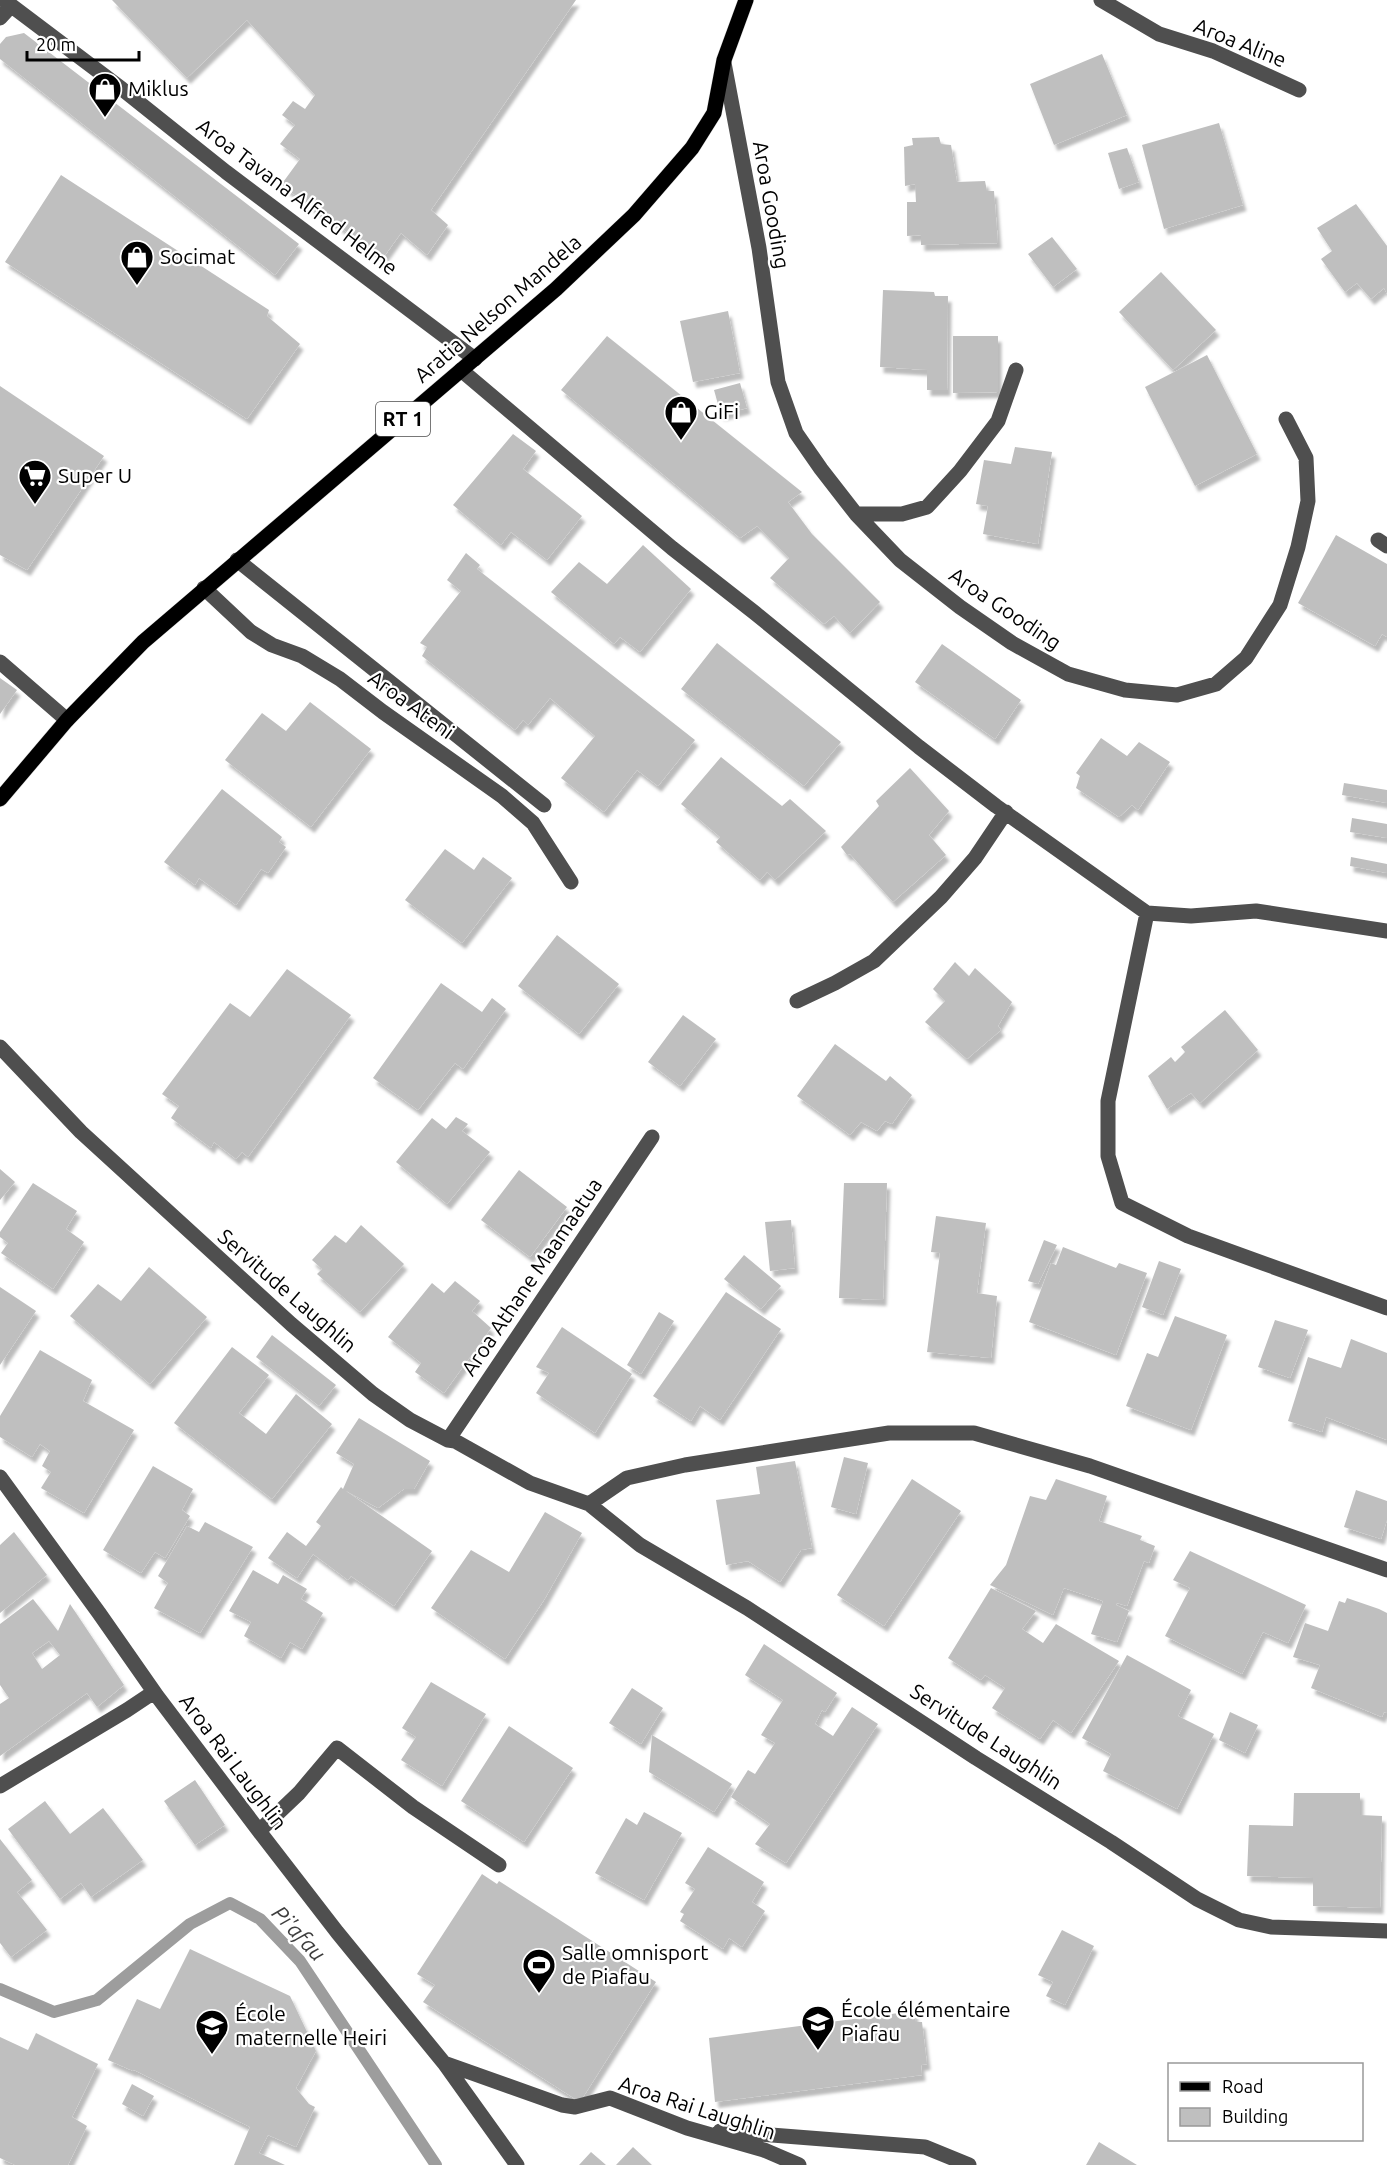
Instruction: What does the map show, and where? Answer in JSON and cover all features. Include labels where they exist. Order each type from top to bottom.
[{"type":"main road","name":"Aratia Nelson Mandela","points":[[0,799],[68,720],[143,642],[556,289],[634,215],[692,148],[714,113],[724,60],[746,0]]},
{"type":"street","name":"Aroa Aline","points":[[1101,0],[1159,34],[1214,51],[1299,90]]},
{"type":"street","points":[[0,18],[8,2]]},
{"type":"street","name":"Aroa Tavana Alfred Helme","points":[[8,2],[226,172],[475,359]]},
{"type":"street","name":"Aroa Gooding","points":[[724,60],[759,248],[777,382],[796,433],[820,470],[856,514],[900,560],[960,607],[1012,643],[1068,674],[1125,690],[1177,695],[1216,684],[1246,658],[1280,605],[1298,547],[1308,501],[1306,458],[1286,419]]},
{"type":"street","points":[[461,370],[672,548],[919,747],[1006,813],[1147,913],[1191,916],[1256,911],[1387,931]]},
{"type":"street","points":[[856,514],[902,514],[927,507],[960,471],[998,422],[1016,370]]},
{"type":"street","points":[[237,560],[544,805]]},
{"type":"street","name":"Aroa Ateni","points":[[204,588],[251,632],[272,645],[302,656],[340,679],[502,796],[533,823],[571,882]]},
{"type":"street","points":[[0,662],[68,720]]},
{"type":"street","points":[[797,1001],[836,983],[874,961],[940,897],[975,858],[1006,813]]},
{"type":"street","points":[[1147,913],[1108,1101],[1108,1156],[1122,1203],[1188,1236],[1387,1308]]},
{"type":"street","name":"Servitude Laughlin","points":[[0,1047],[81,1132],[291,1324],[373,1394],[410,1420],[448,1440],[455,1441],[530,1483],[589,1504],[640,1545],[747,1608],[1197,1899],[1239,1920],[1271,1927],[1387,1931]]},
{"type":"street","name":"Aroa Athane Maamaatua","points":[[448,1440],[651,1137]]},
{"type":"street","points":[[589,1504],[627,1478],[685,1465],[889,1433],[974,1433],[1090,1466],[1387,1570]]},
{"type":"street","name":"Aroa Rai Laughlin","points":[[0,1477],[99,1612],[154,1692],[337,1932],[444,2063],[517,2165]]},
{"type":"street","points":[[0,1786],[154,1692]]},
{"type":"street","points":[[259,1831],[298,1793],[337,1748],[413,1807],[499,1865]]},
{"type":"street","name":"Aroa Rai Laughlin","points":[[444,2063],[575,2108],[610,2097],[687,2128],[764,2150],[799,2165]]},
{"type":"street","points":[[687,2128],[925,2147],[969,2165]]},
{"type":"building","points":[[112,0],[576,0],[431,210],[448,225],[427,255],[401,233],[383,258],[281,185],[300,159],[280,144],[295,125],[282,115],[293,101],[305,109],[315,95],[247,20],[187,78]]},
{"type":"building","name":"Miklus","points":[[24,33],[299,244],[275,275],[0,59],[0,44],[6,37]]},
{"type":"building","points":[[1102,54],[1127,115],[1054,145],[1030,84]]},
{"type":"building","points":[[1219,123],[1243,205],[1164,229],[1142,145]]},
{"type":"building","points":[[939,137],[941,144],[951,145],[957,182],[985,181],[987,191],[994,191],[998,243],[921,245],[921,235],[907,236],[907,202],[916,202],[915,184],[905,186],[904,147],[913,145],[912,138]]},
{"type":"building","points":[[1127,148],[1139,182],[1119,189],[1108,153]]},
{"type":"building","name":"Socimat","points":[[61,175],[269,310],[267,316],[300,344],[247,419],[5,262]]},
{"type":"building","points":[[1356,204],[1387,246],[1387,294],[1384,288],[1371,299],[1357,283],[1345,292],[1321,259],[1332,251],[1317,228]]},
{"type":"building","points":[[1052,237],[1077,269],[1053,287],[1028,254]]},
{"type":"building","points":[[1161,272],[1216,330],[1173,370],[1119,312]]},
{"type":"building","points":[[883,290],[934,292],[935,296],[948,296],[947,390],[927,390],[927,370],[880,367]]},
{"type":"building","points":[[728,311],[740,373],[693,382],[680,321]]},
{"type":"building","name":"GiFi","points":[[607,336],[802,492],[788,502],[812,534],[880,602],[850,633],[834,616],[824,624],[770,578],[789,558],[757,526],[740,538],[561,390]]},
{"type":"building","points":[[953,336],[998,336],[998,392],[953,393]]},
{"type":"building","points":[[1207,355],[1257,454],[1195,486],[1145,387]]},
{"type":"building","points":[[740,383],[747,408],[721,415],[714,390]]},
{"type":"building","name":"Super U","points":[[0,386],[104,456],[27,570],[0,555]]},
{"type":"building","points":[[513,434],[536,451],[523,469],[582,516],[547,560],[511,532],[501,545],[453,505]]},
{"type":"building","points":[[1015,447],[1052,452],[1038,544],[983,534],[988,506],[976,504],[984,460],[1011,464]]},
{"type":"building","points":[[1336,535],[1387,564],[1387,637],[1382,634],[1375,646],[1298,603]]},
{"type":"building","points":[[643,545],[691,589],[640,652],[620,637],[614,644],[551,592],[579,562],[607,584]]},
{"type":"building","points":[[466,553],[480,565],[477,569],[695,740],[658,786],[637,770],[604,812],[561,778],[595,736],[550,698],[528,725],[523,720],[515,730],[422,656],[427,647],[420,643],[461,591],[447,580]]},
{"type":"building","points":[[717,643],[841,742],[804,786],[681,689]]},
{"type":"building","points":[[942,644],[1021,700],[995,739],[915,682]]},
{"type":"building","points":[[0,678],[17,690],[0,714]]},
{"type":"building","points":[[310,702],[371,749],[311,827],[225,760],[262,713],[286,731]]},
{"type":"building","points":[[1101,738],[1127,756],[1139,742],[1170,762],[1138,810],[1132,805],[1119,817],[1076,788],[1080,776],[1076,773]]},
{"type":"building","points":[[721,757],[782,806],[790,799],[826,831],[775,880],[767,872],[760,880],[716,842],[720,837],[681,804]]},
{"type":"building","points":[[910,768],[949,811],[929,835],[946,855],[893,902],[841,847],[879,806],[876,801]]},
{"type":"building","points":[[1344,783],[1387,790],[1387,803],[1342,795]]},
{"type":"building","points":[[222,789],[282,837],[279,842],[286,847],[268,873],[261,869],[236,905],[199,878],[195,885],[164,862]]},
{"type":"building","points":[[1352,818],[1387,824],[1387,838],[1350,832]]},
{"type":"building","points":[[445,849],[474,870],[483,857],[512,878],[462,943],[405,900]]},
{"type":"building","points":[[1351,857],[1387,864],[1387,873],[1350,866]]},
{"type":"building","points":[[557,935],[619,984],[579,1034],[518,986]]},
{"type":"building","points":[[955,962],[969,976],[975,968],[1012,1002],[998,1026],[1001,1030],[967,1059],[925,1022],[945,1001],[933,989]]},
{"type":"building","points":[[287,969],[351,1015],[248,1157],[242,1152],[236,1159],[214,1142],[211,1148],[171,1118],[179,1106],[162,1094],[230,1003],[250,1017]]},
{"type":"building","points":[[441,983],[482,1012],[492,998],[506,1009],[463,1069],[455,1063],[418,1110],[373,1078]]},
{"type":"building","points":[[1225,1010],[1258,1050],[1200,1103],[1191,1093],[1167,1109],[1148,1076],[1171,1057],[1175,1062],[1185,1052],[1181,1047]]},
{"type":"building","points":[[683,1015],[716,1039],[680,1086],[648,1062]]},
{"type":"building","points":[[835,1044],[886,1081],[890,1076],[912,1095],[892,1124],[885,1121],[877,1131],[861,1122],[850,1135],[797,1096]]},
{"type":"building","points":[[456,1117],[468,1124],[462,1131],[490,1152],[447,1204],[396,1162],[432,1118],[446,1129]]},
{"type":"building","points":[[0,1169],[15,1182],[0,1200]]},
{"type":"building","points":[[519,1170],[567,1207],[530,1257],[481,1220]]},
{"type":"building","points":[[33,1183],[77,1211],[66,1229],[84,1242],[53,1289],[1,1253],[8,1243],[0,1237],[0,1232]]},
{"type":"building","points":[[844,1183],[887,1183],[883,1300],[839,1298]]},
{"type":"building","points":[[936,1216],[986,1223],[977,1293],[997,1296],[991,1358],[927,1352],[940,1253],[931,1252]]},
{"type":"building","points":[[791,1220],[795,1268],[770,1271],[765,1222]]},
{"type":"building","points":[[361,1225],[404,1264],[360,1312],[317,1274],[322,1269],[312,1260],[335,1235],[346,1243]]},
{"type":"building","points":[[1044,1240],[1057,1245],[1038,1284],[1028,1281]]},
{"type":"building","points":[[1063,1247],[1116,1268],[1119,1263],[1147,1273],[1116,1355],[1029,1322],[1051,1263],[1056,1265]]},
{"type":"building","points":[[744,1255],[781,1286],[761,1309],[724,1279]]},
{"type":"building","points":[[1159,1261],[1181,1269],[1163,1315],[1142,1307]]},
{"type":"building","points":[[149,1267],[207,1317],[150,1384],[70,1316],[98,1284],[121,1301]]},
{"type":"building","points":[[455,1281],[480,1301],[472,1311],[491,1328],[444,1393],[415,1372],[421,1363],[388,1337],[432,1283],[444,1293]]},
{"type":"building","points":[[0,1287],[36,1311],[0,1365]]},
{"type":"building","points":[[726,1292],[781,1329],[720,1420],[700,1406],[691,1421],[653,1396]]},
{"type":"building","points":[[659,1312],[674,1321],[641,1374],[627,1365]]},
{"type":"building","points":[[1175,1316],[1227,1335],[1191,1430],[1126,1406],[1147,1353],[1158,1357]]},
{"type":"building","points":[[1275,1320],[1308,1330],[1290,1378],[1258,1367]]},
{"type":"building","points":[[562,1327],[632,1374],[595,1433],[536,1393],[549,1373],[536,1367]]},
{"type":"building","points":[[272,1335],[336,1385],[319,1406],[256,1357]]},
{"type":"building","points":[[1351,1339],[1387,1353],[1387,1440],[1326,1417],[1322,1432],[1288,1421],[1308,1357],[1341,1368]]},
{"type":"building","points":[[232,1347],[269,1375],[239,1413],[266,1434],[296,1394],[332,1424],[272,1499],[174,1423]]},
{"type":"building","points":[[40,1350],[92,1380],[83,1401],[134,1430],[84,1513],[41,1488],[51,1472],[42,1466],[50,1451],[40,1444],[32,1457],[0,1437],[0,1416]]},
{"type":"building","points":[[359,1418],[430,1461],[414,1489],[404,1489],[378,1508],[346,1491],[432,1551],[394,1606],[351,1576],[348,1580],[313,1554],[297,1578],[268,1558],[287,1532],[306,1546],[321,1526],[316,1522],[341,1487],[343,1489],[354,1464],[336,1453]]},
{"type":"building","points":[[844,1457],[868,1463],[856,1514],[831,1507]]},
{"type":"building","points":[[795,1461],[812,1548],[801,1550],[780,1582],[748,1561],[726,1565],[716,1500],[760,1494],[756,1467]]},
{"type":"building","points":[[153,1466],[193,1489],[182,1510],[190,1516],[165,1558],[155,1552],[141,1573],[103,1550]]},
{"type":"building","points":[[912,1479],[961,1511],[884,1626],[837,1595]]},
{"type":"building","points":[[1056,1479],[1107,1496],[1099,1521],[1142,1536],[1140,1540],[1155,1546],[1149,1563],[1144,1561],[1127,1606],[1117,1603],[1116,1605],[1129,1611],[1117,1642],[1091,1634],[1103,1601],[1064,1588],[1053,1615],[990,1585],[1006,1565],[1030,1496],[1046,1500]]},
{"type":"building","points":[[1356,1490],[1387,1501],[1387,1520],[1381,1539],[1344,1527]]},
{"type":"building","points":[[545,1512],[582,1533],[544,1600],[505,1659],[431,1608],[471,1550],[509,1572]]},
{"type":"building","points":[[205,1522],[253,1547],[200,1633],[154,1608],[168,1583],[158,1576],[187,1526],[199,1532]]},
{"type":"building","points":[[14,1532],[47,1575],[0,1613],[0,1545]]},
{"type":"building","points":[[1190,1551],[1306,1605],[1288,1643],[1263,1632],[1242,1674],[1165,1636],[1190,1588],[1173,1580]]},
{"type":"building","points":[[253,1570],[278,1584],[283,1575],[307,1589],[301,1599],[323,1613],[302,1649],[290,1642],[281,1658],[244,1636],[251,1622],[229,1611]]},
{"type":"building","points":[[991,1588],[1036,1611],[1022,1629],[1043,1643],[1056,1624],[1119,1661],[1071,1733],[1053,1720],[1040,1739],[992,1708],[1005,1688],[985,1675],[981,1680],[948,1658]]},
{"type":"building","points":[[1347,1598],[1387,1613],[1387,1713],[1384,1712],[1382,1717],[1311,1688],[1320,1665],[1293,1657],[1305,1623],[1328,1631],[1339,1601],[1345,1603]]},
{"type":"building","points":[[33,1599],[58,1631],[70,1604],[124,1685],[97,1707],[87,1693],[0,1756],[0,1704],[9,1698],[0,1685],[0,1624]],"holes":[[[49,1641],[60,1655],[42,1669],[32,1653]]]},
{"type":"building","points":[[764,1644],[837,1693],[825,1712],[822,1710],[815,1724],[833,1736],[852,1707],[878,1724],[786,1863],[755,1844],[770,1824],[731,1797],[748,1770],[755,1774],[775,1743],[761,1735],[783,1700],[745,1675]]},
{"type":"building","points":[[1127,1655],[1191,1690],[1178,1716],[1214,1734],[1177,1809],[1103,1771],[1111,1754],[1082,1738]]},
{"type":"building","points":[[431,1682],[486,1714],[442,1786],[401,1760],[416,1737],[402,1728]]},
{"type":"building","points":[[632,1688],[663,1708],[641,1744],[609,1723]]},
{"type":"building","points":[[1230,1712],[1258,1725],[1245,1753],[1219,1740]]},
{"type":"building","points":[[509,1726],[573,1768],[524,1842],[461,1801]]},
{"type":"building","points":[[652,1735],[732,1784],[714,1812],[649,1772]]},
{"type":"building","points":[[195,1780],[225,1825],[195,1845],[164,1801]]},
{"type":"building","points":[[1294,1793],[1360,1793],[1360,1815],[1382,1816],[1380,1908],[1313,1906],[1313,1878],[1247,1876],[1249,1825],[1293,1826]]},
{"type":"building","points":[[45,1801],[70,1834],[103,1808],[143,1860],[91,1897],[81,1883],[60,1899],[8,1829]]},
{"type":"building","points":[[644,1812],[682,1833],[644,1900],[595,1873],[626,1818],[637,1825]]},
{"type":"building","points":[[0,1839],[32,1880],[17,1892],[47,1930],[11,1957],[0,1943]]},
{"type":"building","points":[[708,1847],[764,1882],[752,1902],[765,1911],[742,1947],[729,1938],[723,1949],[680,1921],[684,1914],[680,1912],[695,1889],[685,1883]]},
{"type":"building","name":"Salle omnisport de Piafau","points":[[482,1874],[497,1884],[499,1881],[656,1982],[580,2102],[423,2002],[435,1985],[417,1974]]},
{"type":"building","points":[[1062,1930],[1094,1946],[1065,2005],[1046,1996],[1053,1982],[1038,1975]]},
{"type":"building","name":"École maternelle Heiri","points":[[190,1949],[290,1996],[316,2051],[296,2088],[309,2104],[315,2107],[296,2147],[268,2135],[259,2153],[285,2165],[234,2165],[250,2127],[134,2070],[108,2060],[137,1999],[160,2009]]},
{"type":"building","name":"École élémentaire Piafau","points":[[914,2011],[916,2022],[922,2022],[927,2064],[921,2065],[922,2075],[715,2102],[709,2038]]},
{"type":"building","points":[[36,2033],[98,2064],[72,2117],[87,2126],[68,2165],[15,2165],[0,2158],[0,2037],[28,2050]]},
{"type":"building","points":[[132,2084],[154,2096],[143,2116],[122,2104]]},
{"type":"building","points":[[1099,2142],[1137,2165],[1086,2165]]},
{"type":"building","points":[[633,2147],[652,2165],[616,2165]]},
{"type":"building","points":[[591,2152],[606,2165],[579,2165]]},
{"type":"waterway","name":"Pi'afau","points":[[0,1989],[54,2012],[97,2000],[190,1924],[230,1903],[260,1919],[300,1961],[436,2165]]},
{"type":"place","name":"Miklus","points":[[105,118]]},
{"type":"place","name":"Socimat","points":[[137,286]]},
{"type":"place","name":"GiFi","points":[[681,441]]},
{"type":"place","name":"Super U","points":[[35,505]]},
{"type":"place","name":"Salle omnisport de Piafau","points":[[539,1994]]},
{"type":"place","name":"École élémentaire Piafau","points":[[818,2051]]},
{"type":"place","name":"École maternelle Heiri","points":[[212,2055]]}]
